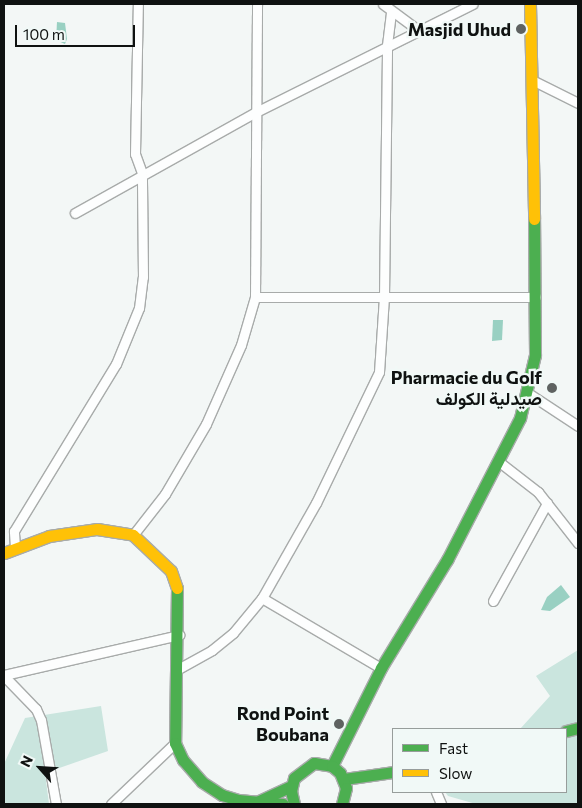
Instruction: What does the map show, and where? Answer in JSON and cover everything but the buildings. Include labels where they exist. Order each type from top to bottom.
[{"type":"main road","points":[[327,765],[381,668],[447,560],[520,418],[528,393],[536,355],[530,4]]},
{"type":"main road","points":[[4,553],[15,547],[49,536],[97,529],[133,535],[165,564],[175,579],[179,593],[175,743],[184,760],[202,782],[222,795],[238,800],[283,804]]},
{"type":"main road","points":[[260,801],[291,786],[299,771],[314,763],[327,765],[344,779],[346,792],[342,804]]},
{"type":"main road","points":[[344,779],[392,772]]},
{"type":"main road","points":[[346,792],[374,776]]},
{"type":"main road","points":[[291,786],[294,804]]},
{"type":"street","points":[[15,547],[14,532],[116,364],[135,320],[143,277],[142,173],[135,154],[138,4]]},
{"type":"street","points":[[133,535],[165,494],[206,424],[242,345],[255,297],[257,4]]},
{"type":"street","points":[[383,4],[391,12],[418,30]]},
{"type":"street","points":[[75,213],[142,173],[256,112],[387,45],[473,4]]},
{"type":"street","points":[[178,669],[212,650],[233,633],[262,598],[316,503],[371,393],[382,352],[387,45],[391,12]]},
{"type":"street","points":[[532,80],[578,103]]},
{"type":"street","points":[[255,297],[536,297]]},
{"type":"street","points":[[528,393],[578,426]]},
{"type":"street","points":[[498,461],[538,492],[578,543]]},
{"type":"street","points":[[493,601],[547,503]]},
{"type":"street","points":[[262,598],[381,668]]},
{"type":"street","points":[[4,675],[179,635]]},
{"type":"street","points":[[4,675],[36,709],[41,720],[56,804]]},
{"type":"street","points":[[111,804],[175,743]]},
{"type":"shaded area","points":[[57,22],[65,23],[67,39],[65,44],[56,40]]},
{"type":"shaded area","points":[[493,320],[503,320],[502,340],[492,341]]},
{"type":"shaded area","points":[[561,585],[570,597],[550,611],[541,610],[547,597]]},
{"type":"shaded area","points":[[578,650],[578,804],[476,804],[448,796],[446,793],[567,793],[567,728],[521,728],[550,696],[536,676]]},
{"type":"shaded area","points":[[101,706],[108,751],[45,773],[49,804],[4,804],[4,764],[25,718]]},
{"type":"traffic: fast","points":[[332,766],[381,668],[447,560],[520,418],[535,355],[534,219]]},
{"type":"traffic: fast","points":[[177,588],[175,743],[183,760],[202,782],[222,795],[238,800],[283,804]]},
{"type":"traffic: fast","points":[[567,731],[578,728]]},
{"type":"traffic: fast","points":[[294,804],[291,791],[294,778],[314,763],[332,766],[340,773],[346,788],[342,804]]},
{"type":"traffic: fast","points":[[344,779],[392,772]]},
{"type":"traffic: fast","points":[[259,801],[291,786]]},
{"type":"traffic: slow","points":[[530,4],[534,219]]},
{"type":"traffic: slow","points":[[4,553],[49,536],[97,529],[133,535],[171,571],[177,588]]},
{"type":"place","name":"Masjid Uhud","points":[[521,29]]},
{"type":"place","name":"Pharmacie du Golf صيدلية الكولف","points":[[552,388]]},
{"type":"place","name":"Rond Point Boubana","points":[[339,724]]}]
